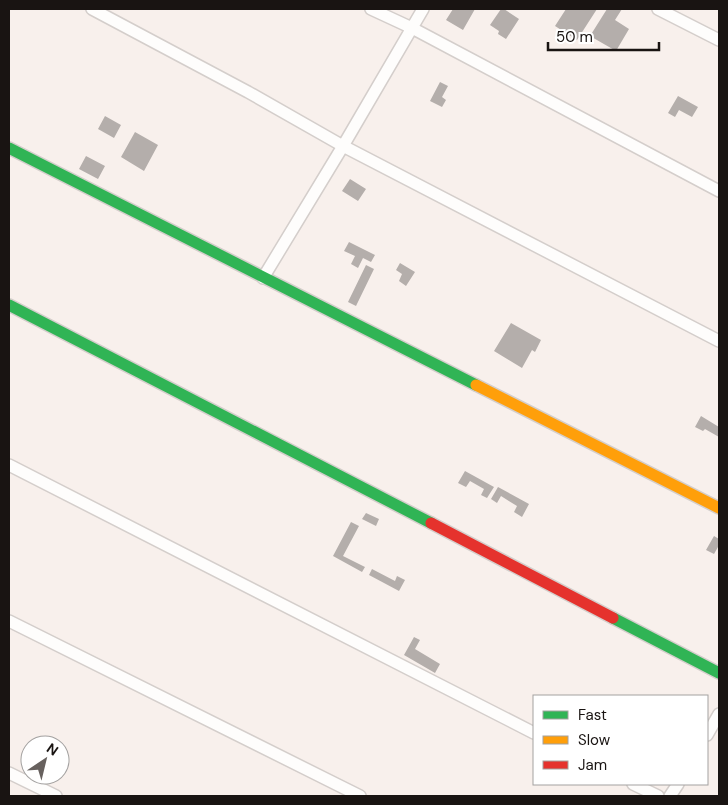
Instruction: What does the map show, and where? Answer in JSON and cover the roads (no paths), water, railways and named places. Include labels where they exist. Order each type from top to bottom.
[{"type":"street","points":[[92,9],[224,79],[343,146],[719,341]]},
{"type":"street","points":[[371,9],[412,28],[719,191]]},
{"type":"street","points":[[263,278],[423,9]]},
{"type":"street","points":[[658,9],[719,40]]},
{"type":"street","points":[[9,148],[719,508]]},
{"type":"street","points":[[9,305],[719,673]]},
{"type":"street","points":[[9,465],[533,732]]},
{"type":"street","points":[[9,620],[360,796]]},
{"type":"street","points":[[708,733],[719,714]]},
{"type":"street","points":[[9,773],[56,796]]},
{"type":"street","points":[[636,785],[658,796]]},
{"type":"street","points":[[670,796],[677,785]]}]
